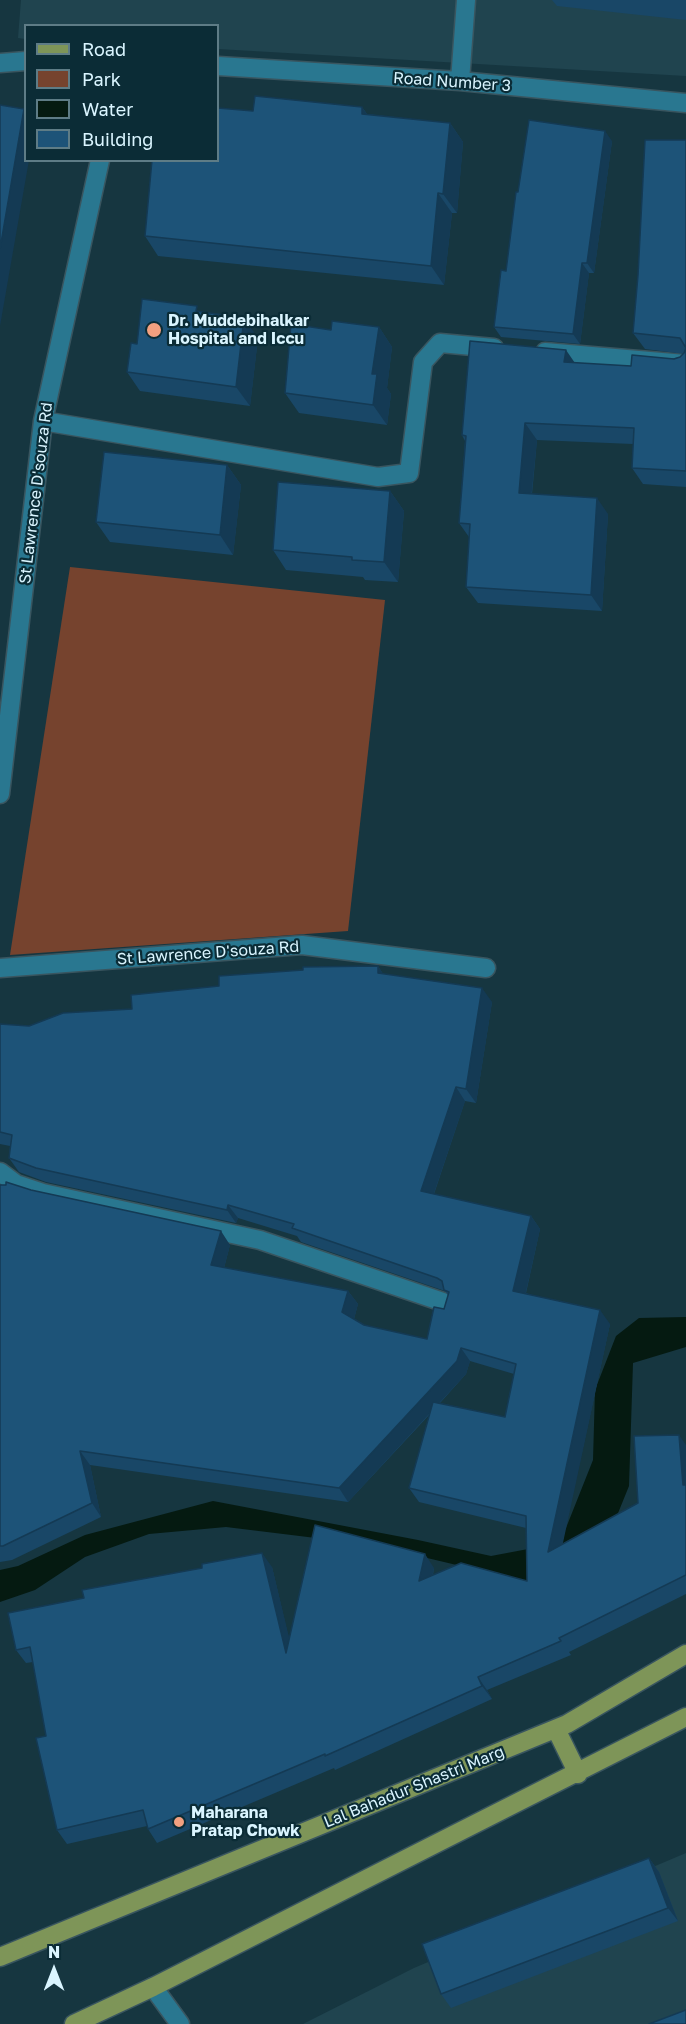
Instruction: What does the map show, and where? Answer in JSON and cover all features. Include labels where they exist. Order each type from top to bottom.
[{"type":"main road","name":"Lal Bahadur Shastri Marg","points":[[0,1956],[556,1729],[686,1654]]},
{"type":"main road","points":[[78,2023],[578,1774],[686,1717]]},
{"type":"main road","points":[[556,1729],[578,1774]]},
{"type":"street","points":[[460,81],[466,0]]},
{"type":"street","points":[[0,63],[24,61]]},
{"type":"street","name":"Road Number 3","points":[[219,66],[460,81],[686,103]]},
{"type":"street","name":"St Lawrence D'souza Rd","points":[[0,794],[43,421],[100,162]]},
{"type":"street","points":[[43,421],[378,477],[409,473],[423,362],[440,343],[507,349]]},
{"type":"street","points":[[529,351],[686,364]]},
{"type":"street","name":"St Lawrence D'souza Rd","points":[[0,968],[302,945],[486,968]]},
{"type":"street","points":[[0,1172],[16,1184],[43,1193],[260,1240],[443,1302]]},
{"type":"street","points":[[153,1987],[180,2024]]},
{"type":"shaded area","points":[[21,0],[686,0],[686,76],[219,49],[219,24],[24,24],[24,39],[18,38]]},
{"type":"shaded area","points":[[686,1853],[686,2024],[303,2024],[414,1968]]},
{"type":"green space","points":[[70,567],[385,600],[348,931],[10,955]]},
{"type":"water","points":[[686,1317],[686,1347],[633,1363],[629,1486],[612,1528],[528,1582],[423,1557],[324,1539],[226,1527],[149,1534],[85,1557],[35,1590],[0,1602],[0,1570],[18,1566],[85,1535],[213,1501],[491,1556],[544,1546],[566,1528],[593,1460],[595,1390],[616,1336],[639,1318]]},
{"type":"building","points":[[255,96],[362,107],[362,114],[450,123],[443,194],[438,193],[431,266],[145,236],[152,162],[219,162],[219,108],[253,111]]},
{"type":"building","points":[[0,105],[24,109],[0,249]]},
{"type":"building","points":[[529,120],[605,131],[587,263],[582,263],[573,334],[494,327],[501,270],[506,271],[516,192],[518,192]]},
{"type":"building","points":[[645,140],[686,140],[686,348],[680,338],[633,333]]},
{"type":"building","points":[[142,299],[197,306],[196,311],[244,318],[236,387],[127,372],[131,343],[137,344]]},
{"type":"building","points":[[332,321],[379,327],[372,374],[377,374],[373,405],[285,393],[291,324],[331,330]]},
{"type":"building","points":[[470,341],[566,350],[564,362],[631,366],[632,355],[674,359],[680,357],[686,348],[686,471],[632,468],[634,428],[525,423],[519,493],[597,498],[591,595],[466,587],[470,524],[459,523],[466,436],[462,435]]},
{"type":"building","points":[[104,452],[227,465],[220,535],[96,522]]},
{"type":"building","points":[[278,482],[390,491],[384,562],[273,550]]},
{"type":"building","points":[[378,966],[378,973],[482,988],[466,1089],[456,1087],[421,1191],[531,1216],[513,1291],[600,1310],[548,1552],[638,1503],[634,1436],[679,1435],[683,1485],[686,1485],[686,1575],[559,1638],[561,1641],[478,1677],[482,1686],[325,1756],[325,1754],[148,1829],[143,1810],[57,1830],[36,1738],[46,1736],[30,1647],[16,1650],[8,1613],[84,1598],[82,1590],[202,1568],[202,1564],[262,1553],[286,1653],[315,1525],[425,1554],[419,1581],[461,1563],[527,1581],[526,1516],[409,1488],[433,1402],[505,1417],[516,1364],[461,1348],[457,1361],[339,1488],[80,1451],[92,1503],[0,1546],[0,1185],[6,1185],[6,1182],[31,1190],[221,1231],[211,1265],[348,1291],[342,1312],[364,1325],[427,1339],[434,1307],[444,1309],[449,1292],[444,1290],[442,1281],[437,1278],[292,1228],[294,1224],[228,1205],[227,1210],[36,1168],[9,1158],[12,1135],[0,1132],[0,1024],[29,1026],[63,1013],[132,1009],[131,995],[219,986],[219,976],[303,970],[303,967]]},
{"type":"building","points":[[649,1858],[668,1908],[441,1994],[422,1944]]},
{"type":"building","points":[[686,2010],[686,2024],[649,2024]]},
{"type":"place","name":"Dr. Muddebihalkar Hospital and Iccu","points":[[154,330]]},
{"type":"place","name":"Maharana Pratap Chowk","points":[[179,1822]]}]
